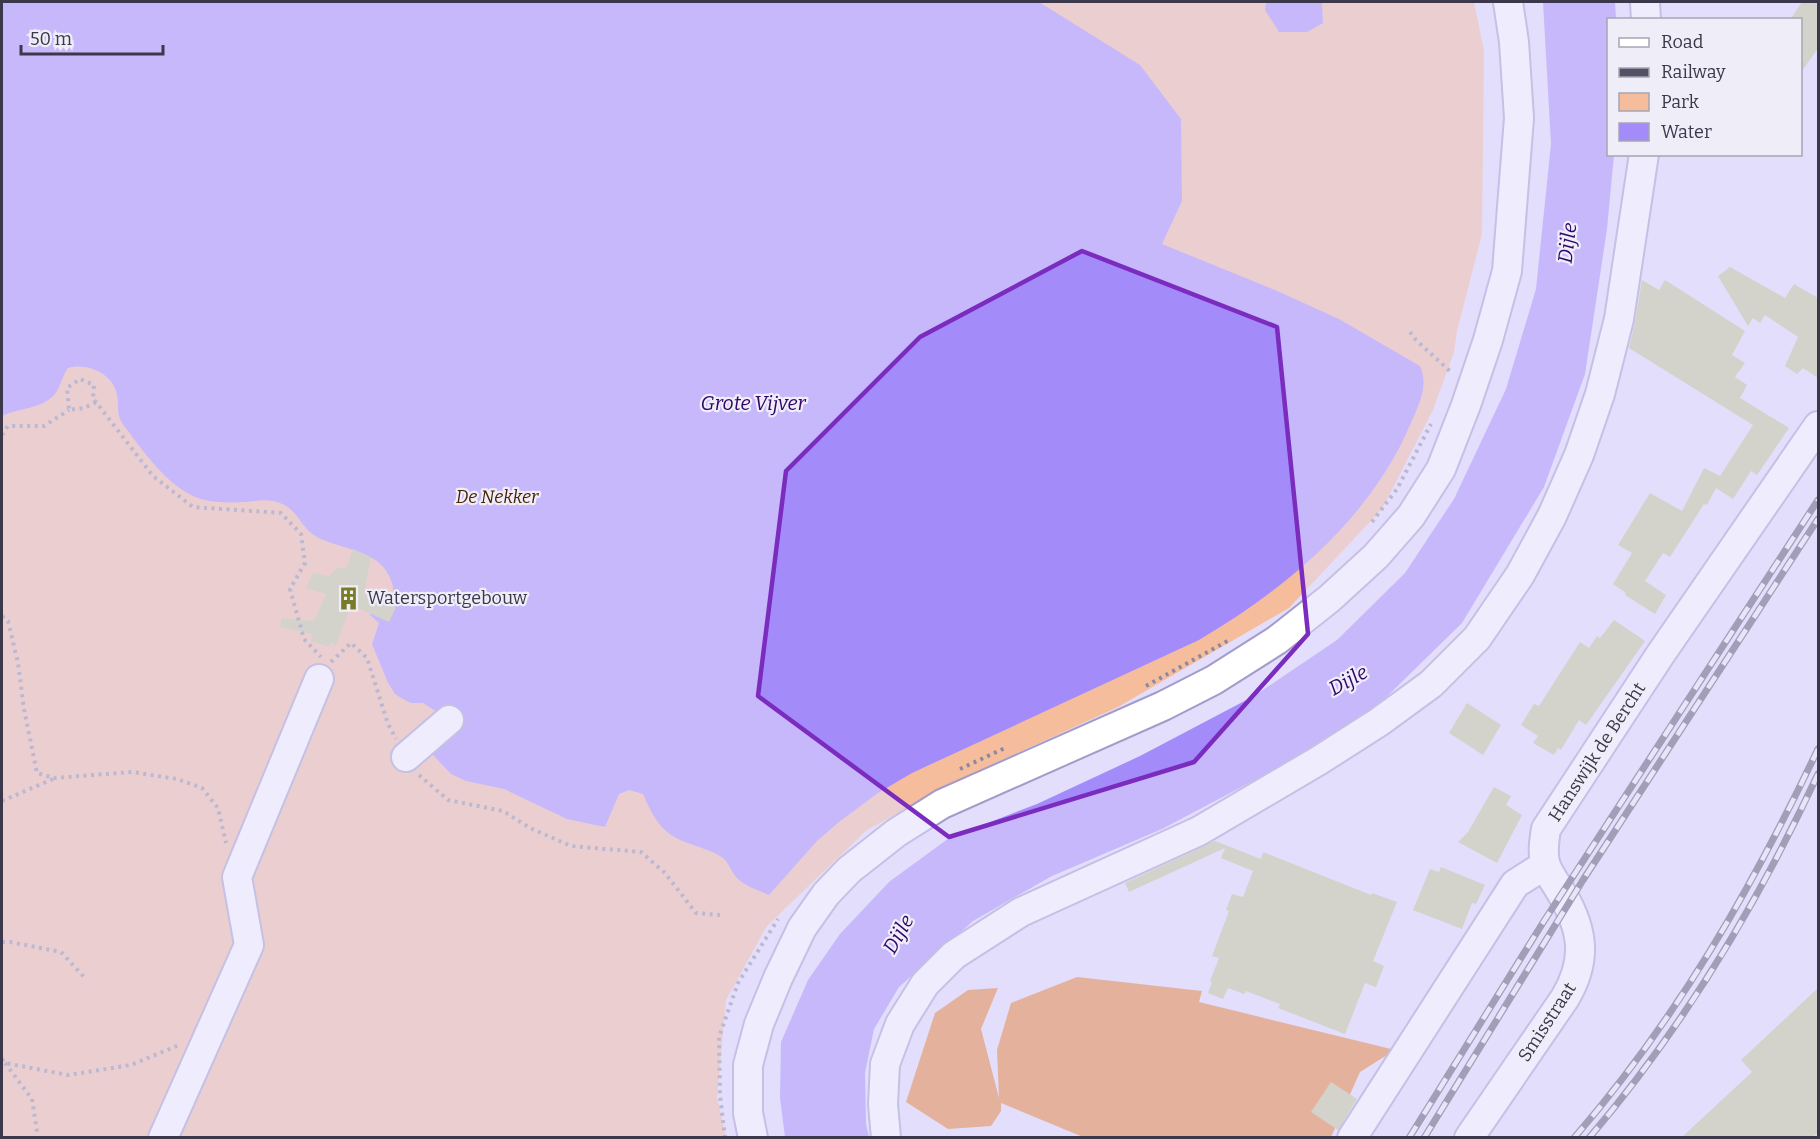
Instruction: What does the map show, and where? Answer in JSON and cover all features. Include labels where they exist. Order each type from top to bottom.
[{"type":"street","points":[[753,1137],[748,1113],[748,1065],[759,1024],[802,928],[826,894],[849,870],[896,833],[942,804],[1163,706],[1214,680],[1278,640],[1329,599],[1376,556],[1412,516],[1441,469],[1466,405],[1488,340],[1507,271],[1519,118],[1514,42],[1508,2]]},
{"type":"street","points":[[1645,2],[1646,18]]},
{"type":"street","points":[[886,1137],[883,1104],[885,1064],[900,1024],[925,984],[954,955],[1021,912],[1199,831],[1318,761],[1379,722],[1431,684],[1477,638],[1520,575],[1552,516],[1579,456],[1600,394],[1619,319],[1644,156]]},
{"type":"street","name":"Hanswijk de Bercht","points":[[1545,865],[1546,829],[1660,655],[1818,426]]},
{"type":"street","points":[[163,1137],[249,945],[237,877],[319,679]]},
{"type":"street","points":[[406,757],[449,720]]},
{"type":"street","points":[[1352,1137],[1515,884],[1545,865]]},
{"type":"street","name":"Smisstraat","points":[[1469,1137],[1575,980],[1580,962],[1580,940],[1574,918],[1545,865]]},
{"type":"path","points":[[1410,332],[1452,373]]},
{"type":"path","points":[[69,410],[67,388],[80,379],[94,385],[93,399],[153,476],[193,507],[281,513],[301,534],[305,563],[290,589],[304,639],[328,664],[351,643],[368,658],[388,724],[412,768],[448,800],[503,811],[530,828],[571,846],[641,852],[665,873],[696,913],[720,915]]},
{"type":"path","points":[[2,435],[8,426],[44,426],[69,410],[84,408],[96,402]]},
{"type":"path","points":[[2,616],[8,621],[38,773],[54,778]]},
{"type":"path","points":[[2,801],[54,778],[132,772],[177,779],[202,788],[218,808],[226,844],[245,858]]},
{"type":"path","points":[[2,942],[61,952],[86,979]]},
{"type":"path","points":[[3,1061],[68,1075],[131,1065],[184,1042],[213,1026]]},
{"type":"path","points":[[3,1061],[32,1099],[38,1137]]},
{"type":"highlighted area","points":[[1082,251],[1277,327],[1308,634],[1194,762],[949,837],[758,696],[786,471],[920,337]]},
{"type":"green space","name":"Grote Vijver","points":[[2,2],[1474,2],[1484,51],[1482,234],[1457,331],[1454,352],[1433,410],[1382,509],[1289,608],[1118,707],[965,777],[867,830],[767,926],[726,1000],[717,1097],[726,1137],[2,1138]]},
{"type":"shaded area","points":[[1077,977],[1202,991],[1199,1002],[1395,1050],[1360,1072],[1331,1137],[1083,1137],[1001,1103],[1001,1111],[991,1126],[948,1129],[906,1102],[935,1013],[968,990],[998,988],[981,1029],[999,1098],[997,1050],[1011,1003]]},
{"type":"water","name":"Grote Vijver","points":[[2,2],[1039,2],[1140,65],[1181,119],[1182,201],[1162,244],[1339,319],[1420,366],[1424,381],[1422,395],[1394,458],[1373,490],[1323,548],[1264,597],[1199,640],[912,773],[878,793],[817,841],[769,895],[739,880],[725,860],[718,855],[670,834],[656,819],[643,794],[629,790],[619,794],[605,827],[567,819],[504,789],[466,781],[451,774],[417,738],[437,712],[423,703],[411,703],[395,694],[372,644],[379,623],[369,614],[396,607],[377,599],[388,599],[393,590],[387,572],[380,563],[360,552],[317,537],[306,528],[294,512],[282,504],[266,500],[210,501],[197,498],[180,489],[153,463],[122,423],[115,388],[111,381],[98,371],[83,367],[68,368],[57,391],[50,399],[2,416]]},
{"type":"water","points":[[1266,2],[1322,2],[1323,23],[1307,32],[1279,32],[1265,10]]},
{"type":"water","name":"Dijle","points":[[1543,2],[1615,2],[1616,18],[1607,18],[1607,156],[1614,156],[1607,229],[1585,374],[1544,487],[1462,623],[1367,716],[1274,770],[1162,829],[1052,876],[973,921],[899,987],[874,1029],[865,1073],[866,1124],[869,1137],[785,1137],[780,1098],[781,1042],[808,980],[840,934],[889,882],[949,838],[1037,804],[1140,756],[1254,696],[1337,640],[1405,573],[1454,499],[1506,389],[1536,289],[1551,144]]},
{"type":"building","points":[[1802,2],[1818,2],[1818,48],[1802,71],[1802,18],[1791,18]]},
{"type":"building","points":[[1730,267],[1785,298],[1794,284],[1818,298],[1818,378],[1803,368],[1797,374],[1785,366],[1798,337],[1765,315],[1760,323],[1753,318],[1748,326],[1718,276]]},
{"type":"building","points":[[1642,280],[1659,290],[1665,280],[1745,331],[1732,355],[1745,363],[1735,377],[1747,385],[1740,398],[1789,428],[1757,475],[1751,471],[1733,499],[1716,488],[1707,505],[1704,504],[1670,557],[1663,553],[1645,581],[1666,595],[1655,614],[1625,595],[1626,593],[1613,584],[1632,553],[1618,545],[1650,493],[1682,511],[1704,468],[1720,476],[1753,425],[1629,348]]},
{"type":"building","name":"Watersportgebouw","points":[[353,549],[371,557],[364,594],[396,607],[389,622],[351,605],[336,645],[330,643],[329,647],[311,641],[312,634],[280,627],[282,618],[314,621],[326,594],[306,588],[313,573],[329,576],[338,567],[346,569]]},
{"type":"building","points":[[1614,620],[1645,641],[1586,725],[1579,720],[1561,750],[1558,748],[1554,755],[1533,743],[1538,736],[1521,725],[1534,704],[1539,706],[1580,642],[1589,648],[1597,636],[1600,638]]},
{"type":"building","points":[[1467,703],[1501,725],[1483,755],[1449,733]]},
{"type":"building","points":[[1494,787],[1511,796],[1506,805],[1522,815],[1497,863],[1458,842],[1468,832]]},
{"type":"building","points":[[1215,841],[1261,859],[1263,852],[1371,895],[1372,893],[1397,902],[1373,961],[1384,966],[1376,987],[1365,983],[1345,1034],[1278,1008],[1280,1004],[1246,991],[1244,994],[1228,988],[1223,999],[1208,993],[1219,958],[1212,956],[1229,911],[1226,910],[1232,894],[1243,897],[1253,871],[1221,858],[1225,848],[1129,892],[1125,883]]},
{"type":"building","points":[[1441,867],[1485,885],[1476,904],[1472,903],[1462,929],[1413,910],[1430,869],[1439,872]]},
{"type":"building","points":[[1818,988],[1818,1133],[1813,1137],[1682,1137],[1752,1072],[1741,1060]]},
{"type":"building","points":[[1331,1082],[1357,1099],[1338,1130],[1311,1112]]},
{"type":"railway","points":[[1409,1138],[1544,921],[1818,500]]},
{"type":"railway","points":[[1424,1138],[1583,880],[1818,519]]},
{"type":"railway","points":[[1574,1138],[1611,1093],[1679,1000],[1739,903],[1818,749]]},
{"type":"railway","points":[[1589,1138],[1656,1053],[1716,964],[1770,871],[1818,774]]},
{"type":"place","name":"Watersportgebouw","points":[[349,598]]},
{"type":"park label","name":"De Nekker","points":[[497,497]]}]
